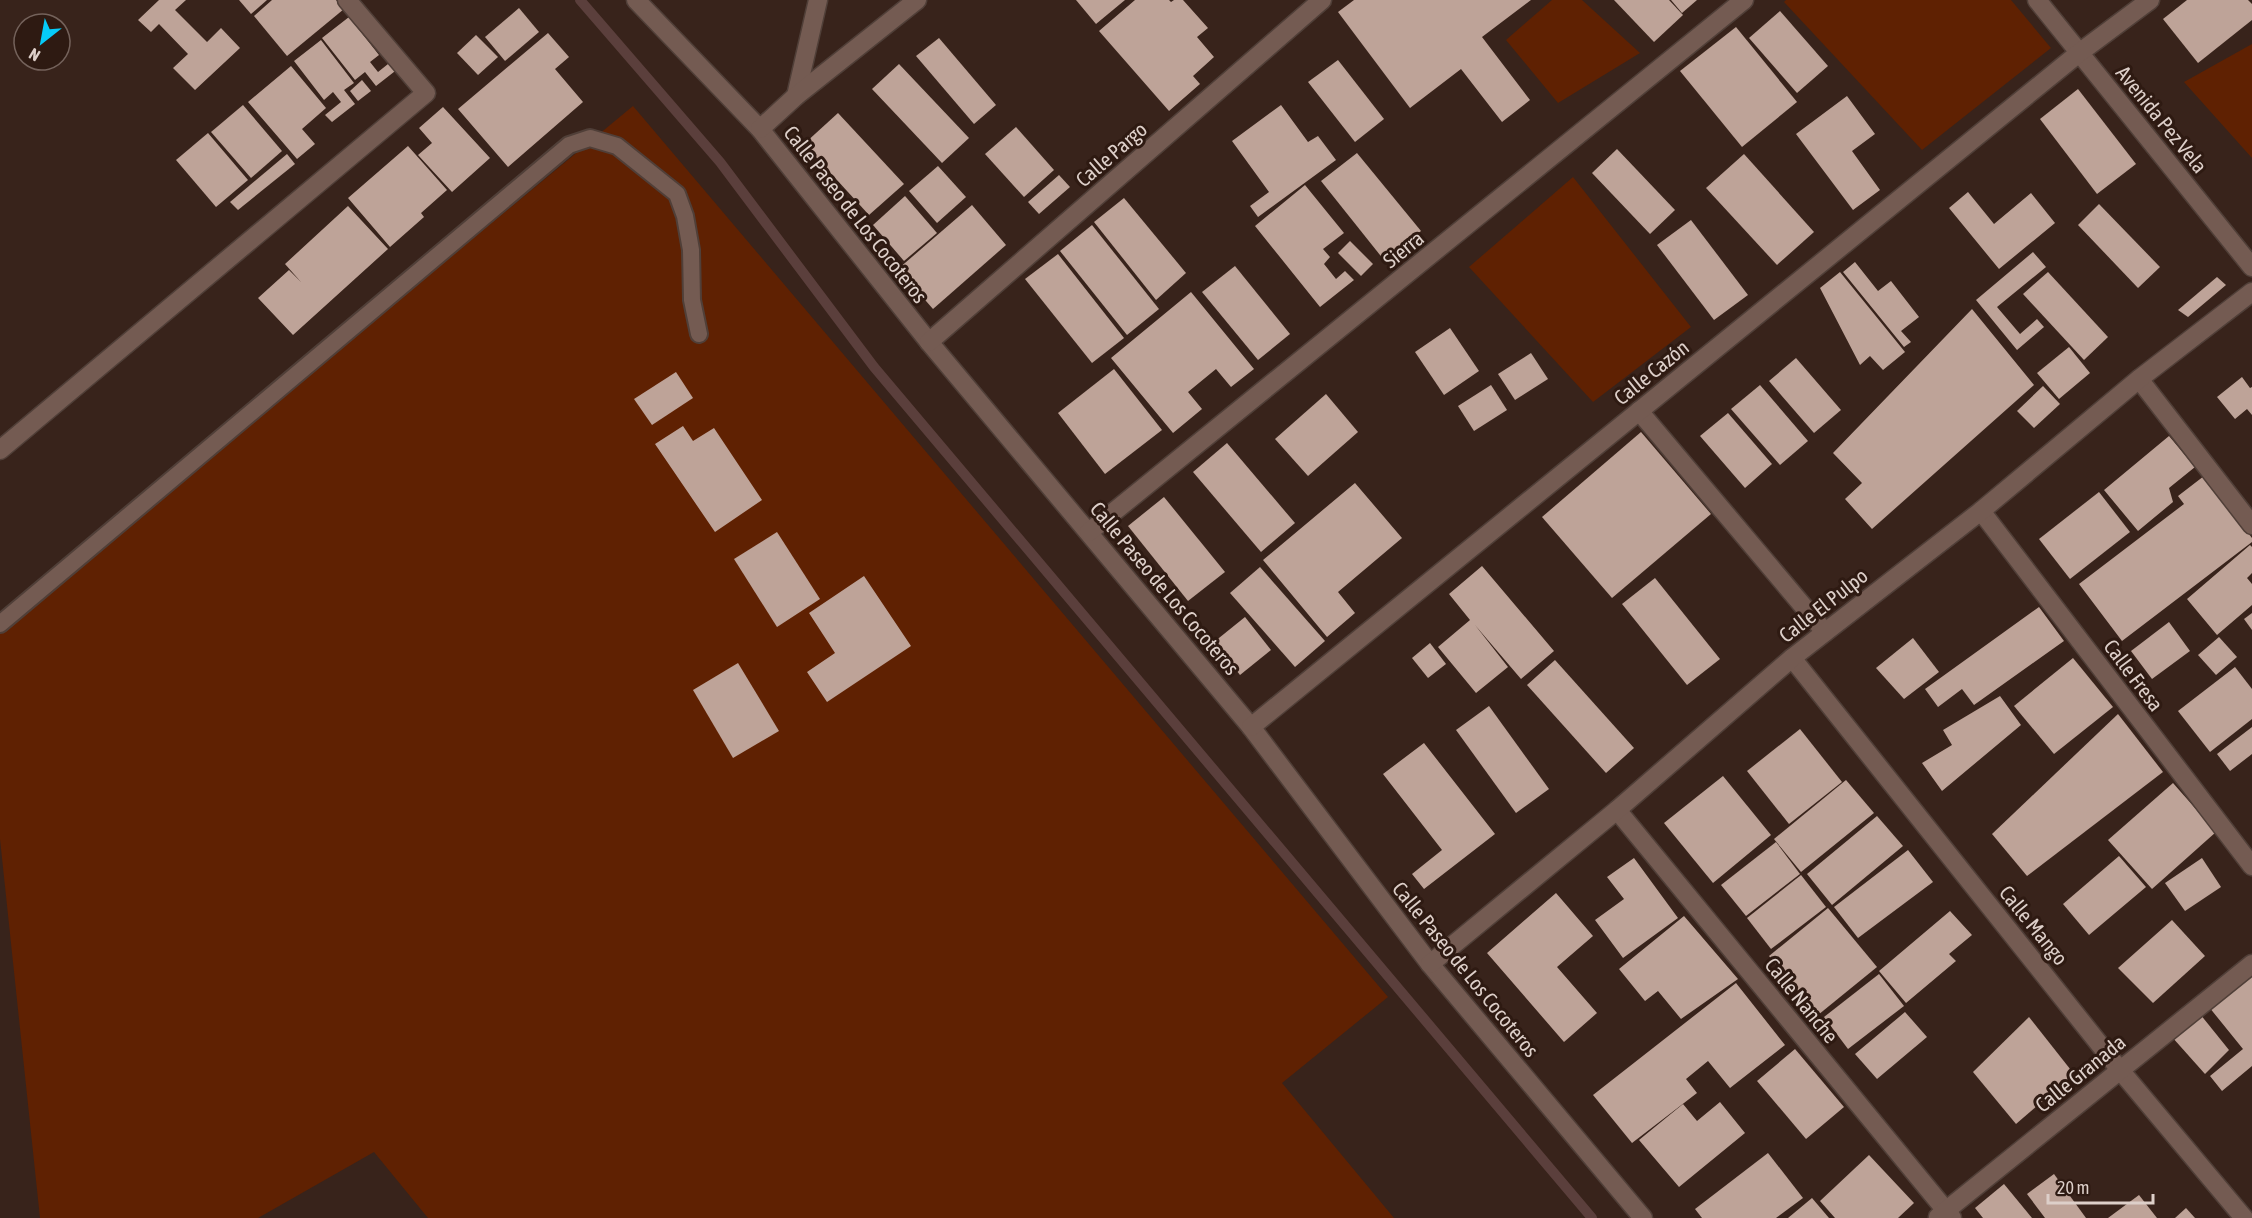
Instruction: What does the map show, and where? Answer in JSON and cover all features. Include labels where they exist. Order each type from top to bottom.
[{"type":"street","points":[[0,450],[426,93],[347,0]]},
{"type":"street","name":"Calle Paseo de Los Cocoteros","points":[[636,0],[760,129],[929,342],[1251,727],[1430,964],[1643,1218]]},
{"type":"street","points":[[796,96],[818,0]]},
{"type":"street","points":[[760,129],[796,96],[917,0]]},
{"type":"street","name":"Calle Pargo","points":[[929,342],[1322,0]]},
{"type":"street","name":"Sierra","points":[[1089,532],[1744,0]]},
{"type":"street","name":"Avenida Pez Vela","points":[[2037,0],[2252,267]]},
{"type":"street","name":"Calle Cazón","points":[[1251,727],[2079,52],[2150,0]]},
{"type":"street","name":"Calle El Pulpo","points":[[1430,964],[1617,810],[1792,658],[1981,511],[2139,379],[2252,292]]},
{"type":"street","points":[[2139,379],[2252,525]]},
{"type":"street","points":[[1640,411],[1825,632]]},
{"type":"street","name":"Calle Fresa","points":[[1981,511],[2252,866]]},
{"type":"street","name":"Calle Mango","points":[[1792,658],[2120,1070],[2244,1218]]},
{"type":"street","name":"Calle Nanche","points":[[1617,810],[1945,1216]]},
{"type":"street","name":"Calle Granada","points":[[1945,1216],[2120,1070],[2252,964]]},
{"type":"lane","points":[[0,624],[568,145],[590,138],[617,146],[677,194],[685,216],[692,250],[693,300],[699,334]]},
{"type":"shaded area","points":[[1552,0],[1582,0],[1640,53],[1558,103],[1506,40]]},
{"type":"shaded area","points":[[1786,0],[2011,0],[2051,48],[1922,150],[1784,2]]},
{"type":"shaded area","points":[[2252,44],[2252,158],[2184,82]]},
{"type":"shaded area","points":[[633,106],[1388,997],[1282,1083],[1394,1218],[428,1218],[374,1152],[258,1218],[40,1218],[0,839],[0,630]]},
{"type":"shaded area","points":[[1573,177],[1691,327],[1593,402],[1469,267]]},
{"type":"building","points":[[159,0],[186,0],[175,10],[207,42],[221,28],[240,48],[195,90],[173,68],[188,54],[159,24],[151,32],[138,20]]},
{"type":"building","points":[[239,0],[267,0],[251,14]]},
{"type":"building","points":[[272,0],[336,0],[344,9],[287,56],[254,16]]},
{"type":"building","points":[[1076,0],[1125,0],[1096,24]]},
{"type":"building","points":[[1135,0],[1169,0],[1171,2],[1183,0],[1208,28],[1197,37],[1214,57],[1193,76],[1200,84],[1169,111],[1099,31]]},
{"type":"building","points":[[1354,0],[1531,0],[1482,37],[1530,100],[1502,122],[1461,69],[1410,108],[1338,12]]},
{"type":"building","points":[[1614,0],[1669,0],[1683,15],[1654,42]]},
{"type":"building","points":[[1671,0],[1697,0],[1682,13]]},
{"type":"building","points":[[2187,0],[2248,0],[2252,4],[2252,20],[2198,63],[2163,19]]},
{"type":"building","points":[[519,8],[539,32],[505,61],[485,37]]},
{"type":"building","points":[[1780,11],[1828,66],[1797,93],[1749,38]]},
{"type":"building","points":[[349,17],[379,55],[370,62],[378,72],[393,60],[399,68],[376,86],[365,72],[355,80],[322,38]]},
{"type":"building","points":[[1736,27],[1797,102],[1742,147],[1680,71]]},
{"type":"building","points":[[548,33],[569,57],[555,69],[583,102],[508,167],[458,109]]},
{"type":"building","points":[[476,35],[498,57],[478,75],[457,53]]},
{"type":"building","points":[[939,38],[996,105],[974,124],[916,56]]},
{"type":"building","points":[[321,40],[354,83],[344,90],[355,104],[332,122],[325,115],[341,102],[333,92],[324,100],[294,61]]},
{"type":"building","points":[[1338,60],[1384,119],[1355,142],[1308,82]]},
{"type":"building","points":[[899,64],[969,138],[942,163],[872,89]]},
{"type":"building","points":[[291,66],[326,108],[302,129],[315,144],[297,159],[248,102]]},
{"type":"building","points":[[362,80],[371,91],[358,101],[350,91]]},
{"type":"building","points":[[2078,89],[2136,164],[2097,194],[2040,119]]},
{"type":"building","points":[[1847,96],[1875,134],[1852,151],[1880,190],[1853,210],[1796,134]]},
{"type":"building","points":[[243,105],[282,151],[251,178],[211,132]]},
{"type":"building","points":[[1281,105],[1308,142],[1318,136],[1336,160],[1258,217],[1250,206],[1269,192],[1232,141]]},
{"type":"building","points":[[443,107],[490,158],[452,192],[418,155],[432,143],[419,128]]},
{"type":"building","points":[[838,113],[904,184],[869,215],[804,144]]},
{"type":"building","points":[[1016,127],[1054,170],[1024,197],[985,154]]},
{"type":"building","points":[[208,133],[248,180],[216,207],[176,160]]},
{"type":"building","points":[[408,146],[447,190],[421,213],[424,217],[390,247],[348,198]]},
{"type":"building","points":[[1617,149],[1675,210],[1650,234],[1592,173]]},
{"type":"building","points":[[1357,153],[1421,231],[1384,260],[1321,181]]},
{"type":"building","points":[[287,154],[295,164],[238,210],[230,202]]},
{"type":"building","points":[[1744,154],[1814,232],[1777,265],[1706,188]]},
{"type":"building","points":[[938,166],[966,197],[937,223],[909,191]]},
{"type":"building","points":[[1059,175],[1070,187],[1039,214],[1028,202]]},
{"type":"building","points":[[1305,185],[1344,233],[1323,249],[1330,257],[1324,264],[1336,279],[1345,271],[1354,280],[1320,307],[1255,226]]},
{"type":"building","points":[[1968,192],[1994,224],[2031,193],[2055,223],[1999,269],[1949,208]]},
{"type":"building","points":[[905,196],[937,233],[904,261],[873,225]]},
{"type":"building","points":[[1124,198],[1186,273],[1156,300],[1094,222]]},
{"type":"building","points":[[2099,204],[2160,267],[2138,288],[2078,225]]},
{"type":"building","points":[[972,205],[1006,245],[933,309],[898,269]]},
{"type":"building","points":[[348,206],[388,249],[293,335],[258,298],[289,270],[301,282],[285,264]]},
{"type":"building","points":[[1691,220],[1748,295],[1714,320],[1657,245]]},
{"type":"building","points":[[1092,225],[1159,309],[1127,335],[1060,251]]},
{"type":"building","points":[[1350,241],[1373,264],[1361,276],[1338,253]]},
{"type":"building","points":[[2033,252],[2046,267],[1997,307],[2020,334],[2037,319],[2044,327],[2017,350],[1976,300]]},
{"type":"building","points":[[1058,254],[1124,338],[1092,363],[1025,279]]},
{"type":"building","points":[[1855,262],[1878,291],[1891,281],[1919,317],[1901,331],[1911,342],[1904,347],[1843,272]]},
{"type":"building","points":[[1235,266],[1290,334],[1258,360],[1202,292]]},
{"type":"building","points":[[1840,272],[1905,352],[1883,370],[1870,356],[1860,365],[1820,288]]},
{"type":"building","points":[[2048,272],[2108,337],[2084,360],[2023,294]]},
{"type":"building","points":[[2217,277],[2226,285],[2188,317],[2178,310]]},
{"type":"building","points":[[1191,292],[1254,369],[1231,387],[1216,369],[1188,392],[1202,409],[1173,433],[1111,358]]},
{"type":"building","points":[[1972,309],[2034,385],[1872,529],[1845,499],[1862,483],[1833,453]]},
{"type":"building","points":[[1450,328],[1479,371],[1444,395],[1415,352]]},
{"type":"building","points":[[2069,347],[2090,373],[2059,399],[2037,373]]},
{"type":"building","points":[[1531,353],[1548,379],[1515,400],[1498,374]]},
{"type":"building","points":[[1796,358],[1841,410],[1814,433],[1769,381]]},
{"type":"building","points":[[1114,369],[1162,430],[1105,474],[1058,413]]},
{"type":"building","points":[[676,372],[693,398],[652,425],[634,399]]},
{"type":"building","points":[[2242,377],[2250,388],[2252,387],[2252,415],[2247,409],[2235,419],[2217,397]]},
{"type":"building","points":[[1491,385],[1507,410],[1474,431],[1458,406]]},
{"type":"building","points":[[1760,385],[1808,441],[1780,465],[1731,409]]},
{"type":"building","points":[[2043,386],[2060,404],[2034,428],[2017,411]]},
{"type":"building","points":[[1326,394],[1358,432],[1308,476],[1275,439]]},
{"type":"building","points":[[1728,413],[1772,464],[1745,488],[1700,436]]},
{"type":"building","points":[[683,426],[693,441],[714,428],[762,500],[715,532],[655,444]]},
{"type":"building","points":[[1641,432],[1711,514],[1612,598],[1542,517]]},
{"type":"building","points":[[2169,436],[2195,467],[2169,488],[2173,502],[2138,531],[2104,490]]},
{"type":"building","points":[[1227,443],[1295,523],[1261,552],[1193,472]]},
{"type":"building","points":[[2204,476],[2252,538],[2252,542],[2122,641],[2079,584],[2184,504],[2178,496]]},
{"type":"building","points":[[1355,483],[1402,538],[1338,592],[1355,613],[1327,637],[1263,560]]},
{"type":"building","points":[[2099,492],[2130,532],[2070,579],[2039,539]]},
{"type":"building","points":[[1164,497],[1225,572],[1188,601],[1128,526]]},
{"type":"building","points":[[777,532],[820,599],[777,627],[734,559]]},
{"type":"building","points":[[2250,545],[2252,547],[2252,573],[2247,578],[2252,584],[2252,605],[2217,635],[2187,599]]},
{"type":"building","points":[[1482,566],[1554,651],[1521,679],[1475,625],[1508,667],[1476,693],[1438,647],[1470,620],[1449,594]]},
{"type":"building","points":[[1260,567],[1325,641],[1295,667],[1230,593]]},
{"type":"building","points":[[864,576],[911,646],[827,702],[807,672],[835,653],[809,613]]},
{"type":"building","points":[[1655,578],[1720,659],[1687,685],[1622,604]]},
{"type":"building","points":[[2039,607],[2064,641],[1974,705],[1962,689],[1938,707],[1925,689]]},
{"type":"building","points":[[2252,613],[2252,630],[2244,619]]},
{"type":"building","points":[[1245,617],[1271,650],[1240,675],[1214,642]]},
{"type":"building","points":[[2169,622],[2190,651],[2152,679],[2131,651]]},
{"type":"building","points":[[2219,637],[2237,657],[2216,675],[2198,655]]},
{"type":"building","points":[[1913,638],[1939,672],[1904,699],[1876,668]]},
{"type":"building","points":[[1430,643],[1446,664],[1428,678],[1412,658]]},
{"type":"building","points":[[2073,658],[2113,707],[2054,754],[2014,706]]},
{"type":"building","points":[[1555,660],[1634,748],[1606,773],[1527,685]]},
{"type":"building","points":[[738,663],[779,731],[733,758],[693,690]]},
{"type":"building","points":[[2235,667],[2252,689],[2252,719],[2210,752],[2178,711]]},
{"type":"building","points":[[2000,696],[2021,725],[1942,791],[1922,763],[1952,745],[1943,730]]},
{"type":"building","points":[[1489,706],[1549,789],[1516,813],[1456,730]]},
{"type":"building","points":[[2118,714],[2163,772],[2027,876],[1992,834]]},
{"type":"building","points":[[2252,727],[2252,754],[2230,771],[2217,754]]},
{"type":"building","points":[[1800,729],[1842,782],[1789,824],[1747,771]]},
{"type":"building","points":[[1424,743],[1495,834],[1424,889],[1412,874],[1442,850],[1383,774]]},
{"type":"building","points":[[1723,776],[1771,835],[1713,883],[1664,823]]},
{"type":"building","points":[[1846,780],[1874,813],[1801,872],[1774,839]]},
{"type":"building","points":[[2173,783],[2216,832],[2152,889],[2108,840]]},
{"type":"building","points":[[1877,816],[1903,846],[1832,905],[1807,874]]},
{"type":"building","points":[[1776,842],[1800,874],[1746,916],[1721,885]]},
{"type":"building","points":[[1908,850],[1933,882],[1858,938],[1834,907]]},
{"type":"building","points":[[2119,856],[2146,887],[2089,935],[2063,904]]},
{"type":"building","points":[[1634,858],[1678,918],[1623,958],[1595,920],[1624,899],[1607,877]]},
{"type":"building","points":[[2202,858],[2221,887],[2185,911],[2165,883]]},
{"type":"building","points":[[1801,875],[1826,907],[1771,949],[1747,918]]},
{"type":"building","points":[[1556,893],[1593,936],[1557,967],[1597,1013],[1564,1042],[1487,953]]},
{"type":"building","points":[[1828,908],[1877,967],[1818,1015],[1769,956]]},
{"type":"building","points":[[1950,911],[1972,935],[1949,954],[1956,961],[1906,1003],[1879,971]]},
{"type":"building","points":[[1684,916],[1738,979],[1681,1019],[1658,991],[1645,1001],[1619,969]]},
{"type":"building","points":[[2172,920],[2205,956],[2153,1003],[2118,968]]},
{"type":"building","points":[[2252,973],[2252,1066],[2222,1091],[2210,1076],[2243,1049],[2209,1007]]},
{"type":"building","points":[[1879,974],[1904,1006],[1848,1049],[1824,1017]]},
{"type":"building","points":[[1736,983],[1785,1045],[1730,1088],[1708,1061],[1686,1079],[1697,1093],[1632,1143],[1593,1095]]},
{"type":"building","points":[[1905,1012],[1927,1037],[1877,1079],[1855,1054]]},
{"type":"building","points":[[2200,1014],[2229,1050],[2205,1074],[2172,1037]]},
{"type":"building","points":[[2029,1017],[2074,1074],[2016,1124],[1973,1072]]},
{"type":"building","points":[[1795,1049],[1844,1107],[1806,1139],[1757,1081]]},
{"type":"building","points":[[1720,1102],[1745,1133],[1679,1187],[1639,1140],[1683,1104],[1697,1121]]},
{"type":"building","points":[[1768,1153],[1803,1198],[1776,1218],[1702,1218],[1695,1209]]},
{"type":"building","points":[[1869,1155],[1914,1203],[1898,1218],[1835,1218],[1820,1201]]},
{"type":"building","points":[[2054,1174],[2086,1218],[2045,1218],[2027,1194]]},
{"type":"building","points":[[2004,1184],[2032,1218],[1983,1218],[1975,1208]]},
{"type":"building","points":[[2139,1195],[2157,1218],[2108,1218]]},
{"type":"building","points":[[1812,1198],[1829,1218],[1788,1218]]},
{"type":"building","points":[[2186,1208],[2195,1218],[2175,1218]]},
{"type":"waterway","points":[[580,0],[720,162],[874,367],[1592,1218]]}]
